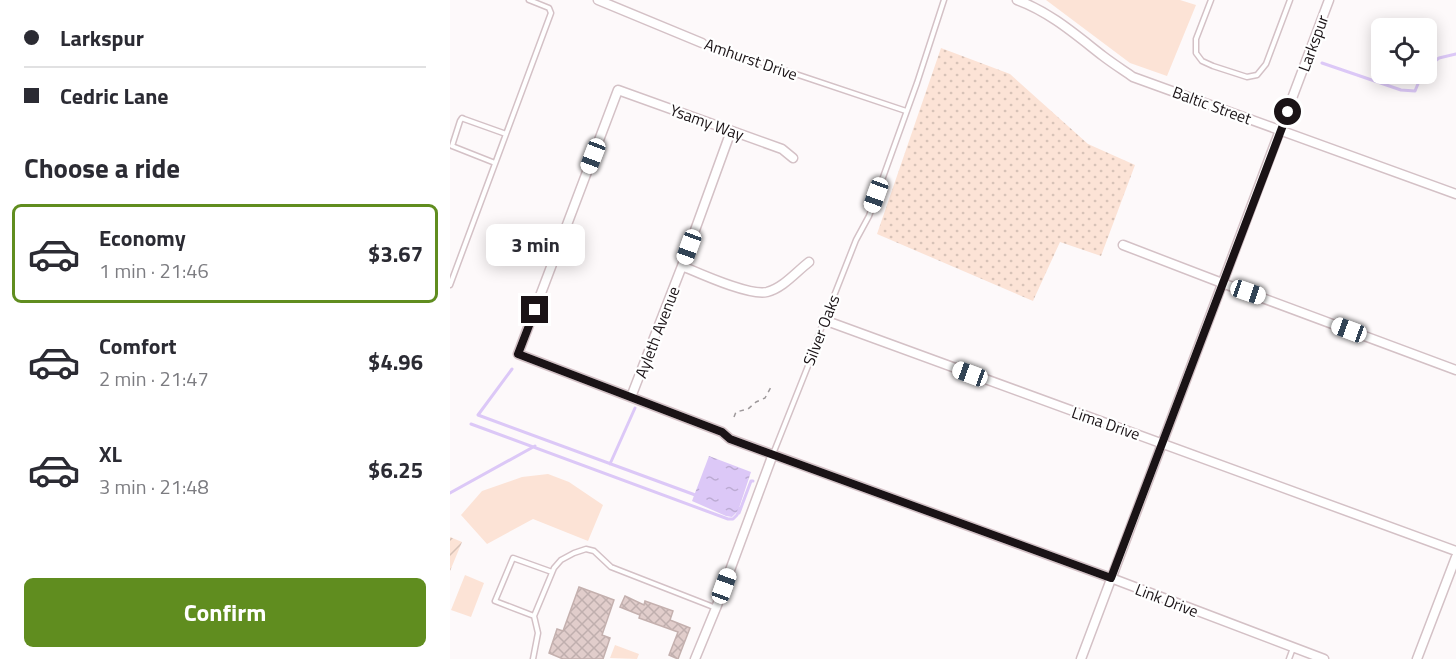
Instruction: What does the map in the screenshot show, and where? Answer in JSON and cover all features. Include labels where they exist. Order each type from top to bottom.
[{"type":"street","name":"Amhurst Drive","points":[[598,0],[702,43]]},
{"type":"street","name":"Baltic Street","points":[[1017,0],[1042,11],[1133,77],[1456,194]]},
{"type":"street","name":"Larkspur","points":[[1081,659],[1329,0]]},
{"type":"street","name":"Ysamy Way","points":[[518,354],[618,90],[782,149],[793,158]]},
{"type":"street","name":"Ayleth Avenue","points":[[631,397],[682,266],[731,130]]},
{"type":"street","points":[[1123,245],[1456,370]]},
{"type":"street","points":[[682,266],[751,292],[766,292],[781,286],[808,262]]},
{"type":"street","name":"Lima Drive","points":[[824,320],[1456,551]]},
{"type":"street","name":"Link Drive","points":[[518,354],[722,432],[730,439],[1111,578],[1324,659]]},
{"type":"street","name":"Silver Oaks","points":[[695,659],[773,454]]},
{"type":"street","points":[[1416,659],[1456,557]]},
{"type":"lane","points":[[450,285],[551,13],[549,8],[529,0]]},
{"type":"lane","name":"Silver Oaks","points":[[815,344],[856,240],[869,216],[944,0]]},
{"type":"lane","points":[[1211,0],[1196,39],[1196,53],[1202,61],[1247,77],[1257,75],[1266,64],[1290,0]]},
{"type":"lane","name":"Amhurst Drive","points":[[702,43],[906,111]]},
{"type":"lane","points":[[495,163],[452,146],[460,121],[464,118],[506,134]]},
{"type":"lane","name":"Silver Oaks","points":[[773,454],[808,366]]},
{"type":"lane","points":[[533,659],[538,633],[534,616],[552,572],[561,560],[586,549],[594,551],[611,567],[716,608]]},
{"type":"lane","points":[[534,616],[495,601],[513,558],[552,572]]},
{"type":"lane","points":[[1289,659],[1293,648]]},
{"type":"path","name":"Silver Oaks","points":[[808,366],[815,344]]},
{"type":"path","points":[[734,417],[736,412],[748,409],[765,398],[771,387]]},
{"type":"shaded area","points":[[1046,0],[1180,0],[1196,5],[1167,76],[1130,63]]},
{"type":"shaded area","points":[[941,48],[1010,74],[1088,144],[1135,165],[1101,256],[1060,242],[1033,301],[877,234]]},
{"type":"shaded area","points":[[548,474],[569,482],[603,505],[588,541],[533,519],[487,544],[461,515],[482,491],[522,477]]},
{"type":"shaded area","points":[[450,537],[462,542],[450,571]]},
{"type":"shaded area","points":[[465,575],[484,583],[471,617],[451,610]]},
{"type":"shaded area","points":[[615,645],[639,654],[637,659],[610,658]]},
{"type":"water","points":[[709,456],[751,472],[738,511],[732,517],[692,501]]},
{"type":"building","points":[[579,587],[614,600],[602,635],[610,638],[603,659],[563,659],[549,653],[557,629],[563,631]]},
{"type":"building","points":[[625,596],[644,605],[645,601],[673,611],[670,620],[690,628],[678,659],[669,655],[678,632],[639,618],[640,615],[620,607]]},
{"type":"waterway","points":[[1437,60],[1456,54]]},
{"type":"waterway","points":[[1322,63],[1371,80]]},
{"type":"waterway","points":[[1383,84],[1401,90],[1415,91],[1418,84]]},
{"type":"waterway","points":[[512,369],[478,415],[698,496]]},
{"type":"waterway","points":[[610,464],[635,408]]},
{"type":"waterway","points":[[471,424],[728,519],[733,519],[740,508],[739,513],[751,481],[753,481]]},
{"type":"waterway","points":[[450,493],[535,446]]},
{"type":"route","points":[[535,310],[518,354],[722,432],[730,439],[1111,578],[1288,112]]}]
